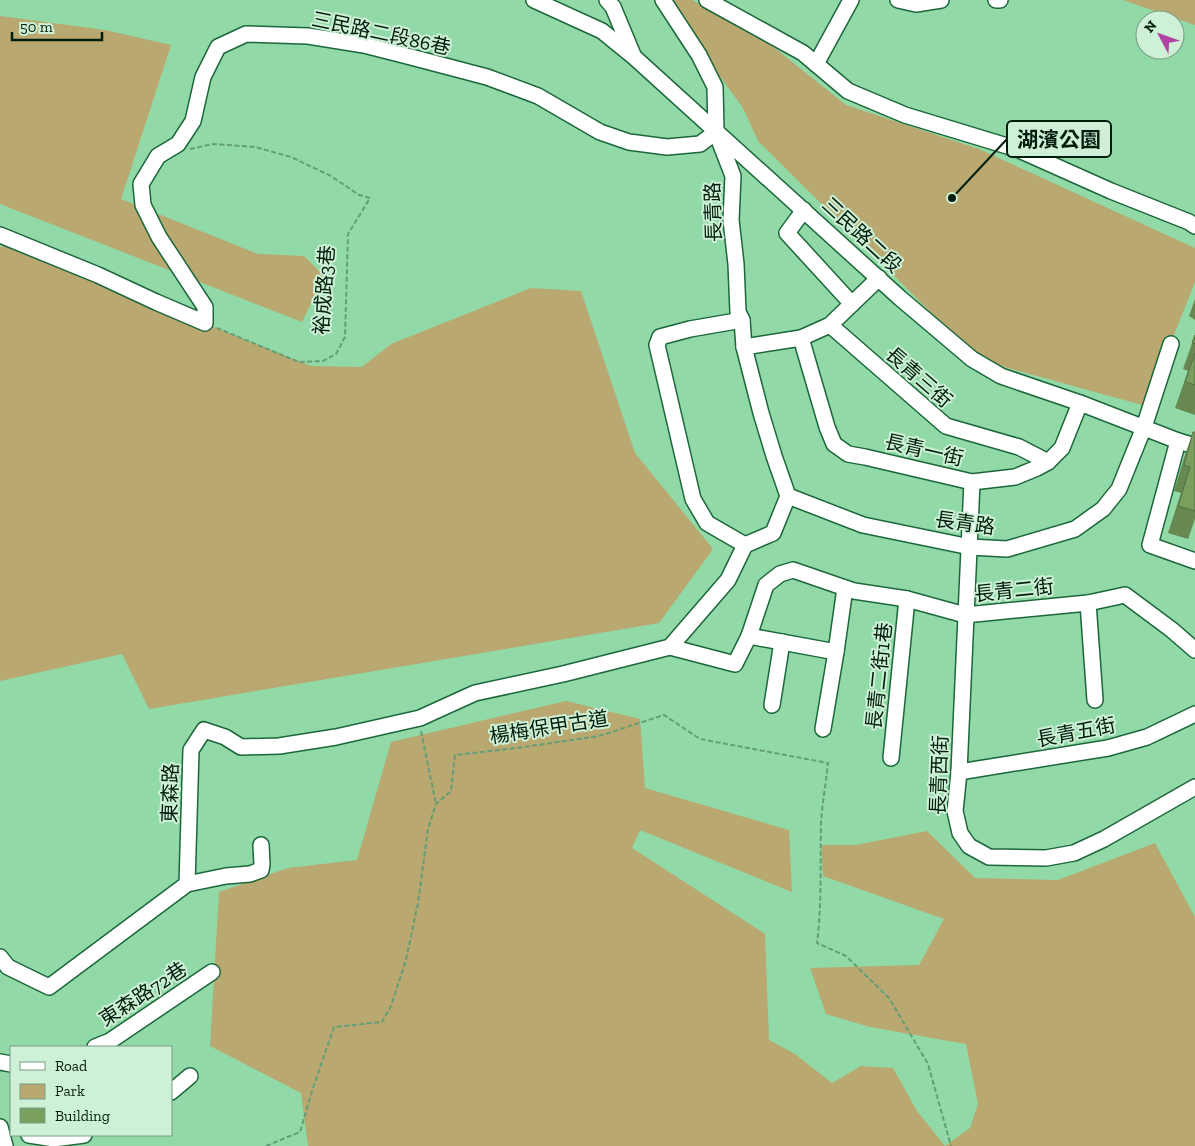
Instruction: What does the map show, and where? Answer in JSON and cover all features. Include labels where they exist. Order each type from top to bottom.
[{"type":"street","name":"三民路二段","points":[[534,0],[602,32],[634,57],[879,278],[972,359],[1001,376],[1195,446]]},
{"type":"street","points":[[607,0],[613,7],[634,57]]},
{"type":"street","points":[[662,0],[699,55],[715,87],[716,132]]},
{"type":"street","points":[[707,0],[803,53],[848,91],[905,115],[1017,149],[1195,226]]},
{"type":"street","points":[[816,64],[851,0]]},
{"type":"street","points":[[898,0],[916,4],[941,0]]},
{"type":"street","name":"三民路二段86巷","points":[[205,323],[205,307],[159,237],[143,205],[141,184],[158,156],[178,144],[193,122],[203,77],[218,48],[246,34],[308,36],[340,41],[487,77],[538,96],[600,132],[629,142],[667,147],[700,144],[716,132]]},
{"type":"street","name":"長青路","points":[[716,132],[733,176],[731,220],[736,264],[738,312],[742,320],[744,347],[760,413],[788,496],[863,525],[970,547],[1006,548],[1075,529],[1103,509],[1119,489],[1144,427],[1171,344]]},
{"type":"street","points":[[804,210],[786,233],[852,304]]},
{"type":"street","points":[[0,235],[98,275],[205,323]]},
{"type":"street","points":[[744,347],[801,338],[830,325],[879,278]]},
{"type":"street","points":[[742,320],[690,328],[660,337],[657,345],[693,498],[708,523],[746,546]]},
{"type":"street","name":"長青三街","points":[[830,325],[946,426],[1019,447],[1048,462]]},
{"type":"street","name":"長青一街","points":[[801,338],[827,427],[834,444],[848,454],[972,482],[1015,477],[1048,462],[1062,448],[1080,403]]},
{"type":"street","points":[[1178,440],[1150,545],[1195,561]]},
{"type":"street","name":"長青西街","points":[[972,482],[959,772],[955,811],[960,833],[969,846],[989,857],[1046,858],[1074,853],[1104,839],[1195,787]]},
{"type":"street","points":[[788,496],[773,533],[746,546],[728,580],[670,648],[735,664],[749,636],[836,652]]},
{"type":"street","name":"長青二街","points":[[749,636],[766,585],[780,574],[792,570],[854,591],[907,599],[965,615],[1088,603],[1125,595],[1172,630],[1195,650]]},
{"type":"street","points":[[823,729],[836,652],[844,588]]},
{"type":"street","name":"長青二街1巷","points":[[890,758],[907,599]]},
{"type":"street","points":[[1088,603],[1095,700]]},
{"type":"street","points":[[772,705],[782,642]]},
{"type":"street","name":"東森路","points":[[187,884],[191,750],[204,730],[225,737],[241,747],[279,746],[336,737],[420,718],[475,693],[670,648]]},
{"type":"street","name":"長青五街","points":[[959,772],[1108,748],[1147,737],[1195,714]]},
{"type":"street","points":[[0,957],[8,967],[48,987],[187,884],[226,876],[250,874],[261,870],[261,845]]},
{"type":"street","name":"東森路72巷","points":[[98,1046],[110,1041],[212,972]]},
{"type":"street","points":[[172,1091],[190,1076]]},
{"type":"street","points":[[4,1130],[5,1146]]},
{"type":"street","points":[[35,1136],[54,1139],[76,1136]]},
{"type":"path","name":"裕成路3巷","points":[[178,144],[187,150],[213,144],[255,147],[291,157],[331,176],[359,195],[370,198],[348,234],[345,337],[336,354],[323,361],[299,362],[205,323]]},
{"type":"path","name":"楊梅保甲古道","points":[[266,1146],[300,1132],[334,1027],[382,1022],[391,1006],[406,960],[418,903],[428,829],[436,804],[451,791],[455,755],[599,736],[664,715],[700,739],[828,763],[821,823],[820,924],[817,944],[846,956],[889,998],[928,1064],[950,1146]]},
{"type":"path","points":[[420,718],[421,732],[436,804]]},
{"type":"green space","points":[[671,0],[692,0],[772,46],[846,105],[979,149],[1195,248],[1195,282],[1146,406],[979,360],[758,141],[743,108],[697,45]]},
{"type":"green space","points":[[1123,0],[1195,0],[1195,25],[1185,22],[1185,10],[1152,10]]},
{"type":"green space","points":[[0,16],[105,30],[171,45],[121,199],[258,254],[304,256],[324,276],[302,322],[0,204]]},
{"type":"green space","points":[[10,245],[311,366],[362,367],[391,344],[531,288],[581,291],[635,453],[713,549],[659,623],[149,709],[122,654],[0,681],[0,247]]},
{"type":"green space","points":[[566,701],[640,719],[645,788],[789,830],[792,892],[640,830],[632,848],[765,934],[769,1040],[795,1054],[832,1083],[861,1066],[893,1068],[917,1111],[945,1146],[308,1146],[301,1093],[210,1046],[219,892],[288,868],[357,860],[391,742]]},
{"type":"green space","points":[[927,831],[975,878],[1058,880],[1155,843],[1195,917],[1195,1146],[945,1146],[970,1128],[978,1104],[966,1044],[870,1027],[826,1014],[810,968],[919,965],[944,919],[823,876],[821,845],[856,845]]},
{"type":"building","points":[[1195,353],[1195,385],[1185,382]]},
{"type":"building","points":[[1193,432],[1195,432],[1195,511],[1178,506],[1190,467],[1184,465]]},
{"type":"place","name":"湖濱公園","points":[[952,198]]}]
